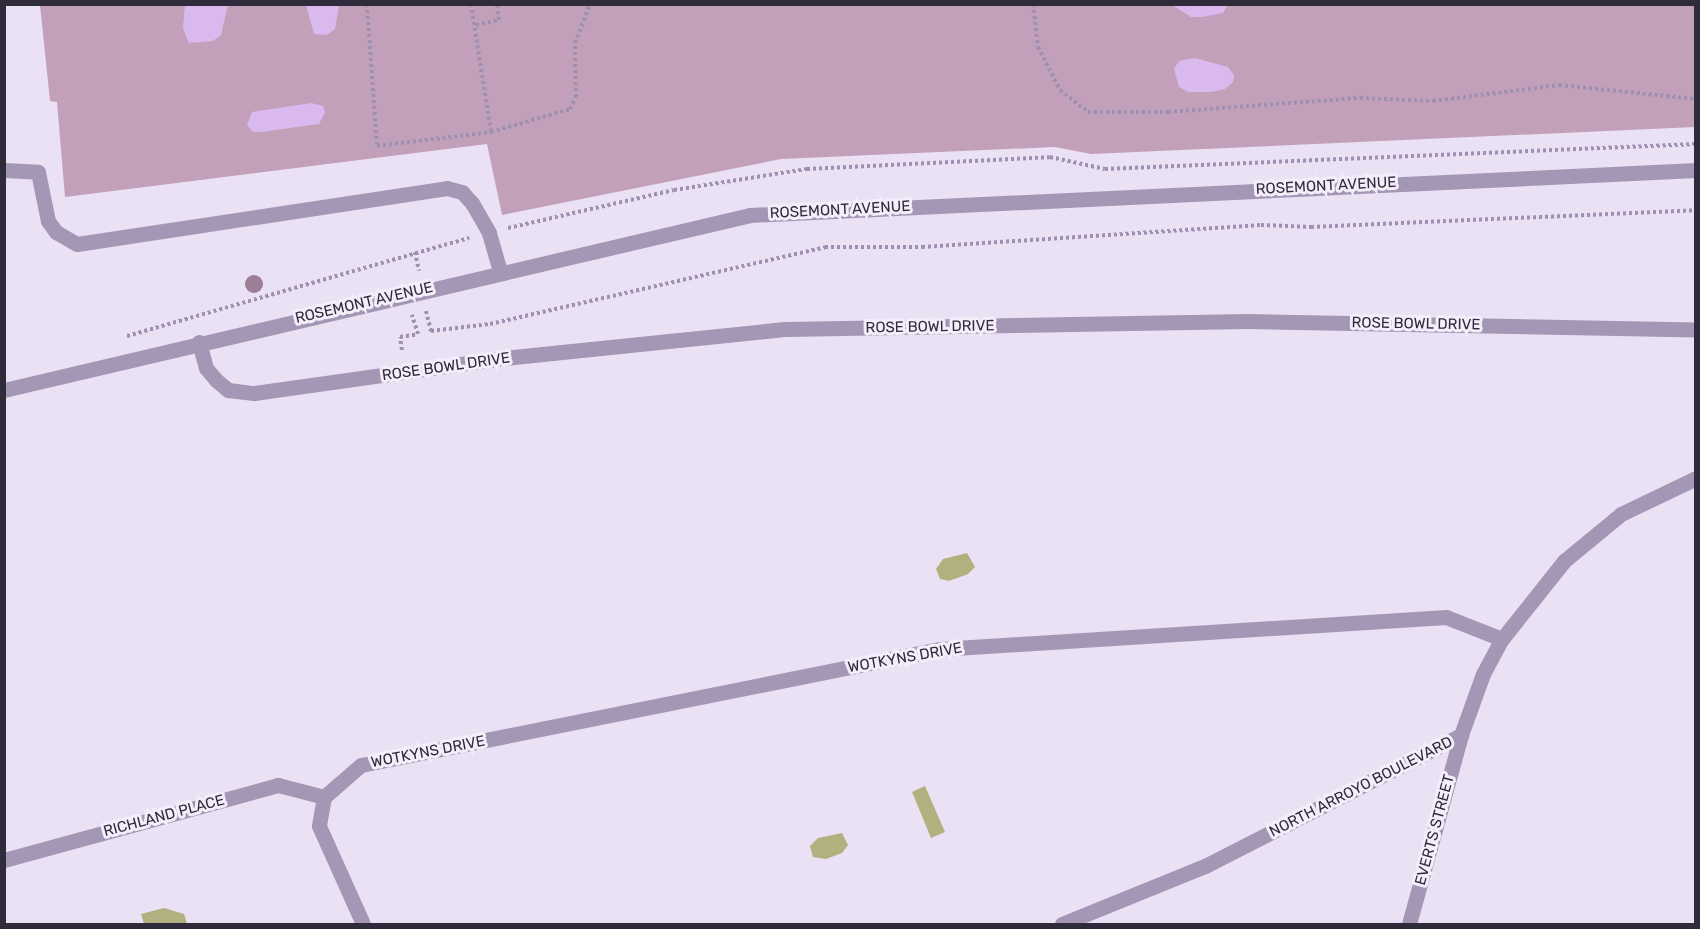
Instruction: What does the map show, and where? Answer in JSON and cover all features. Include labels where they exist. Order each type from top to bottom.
[{"type":"street","points":[[4,170],[38,172],[45,209],[56,232],[77,244],[90,245],[447,188],[462,192],[472,203],[489,233],[500,271]]},
{"type":"street","name":"ROSEMONT AVENUE","points":[[4,390],[423,289],[750,215],[1695,170]]},
{"type":"street","name":"ROSE BOWL DRIVE","points":[[199,342],[206,368],[216,381],[228,390],[254,393],[504,358],[785,329],[1247,321],[1695,330]]},
{"type":"street","name":"NORTH ARROYO BOULEVARD","points":[[1062,924],[1204,866],[1461,735],[1483,674],[1502,639],[1564,561],[1621,514],[1695,478]]},
{"type":"street","name":"WOTKYNS DRIVE","points":[[324,797],[361,765],[940,649],[1446,617],[1502,639]]},
{"type":"street","name":"EVERTS STREET","points":[[1409,924],[1461,735]]},
{"type":"street","name":"RICHLAND PLACE","points":[[4,860],[278,785],[324,797]]},
{"type":"street","points":[[324,797],[319,826],[363,924]]},
{"type":"path","points":[[367,4],[377,146],[491,132],[573,107],[576,89],[575,43],[590,4]]},
{"type":"path","points":[[471,4],[491,132]]},
{"type":"path","points":[[476,25],[499,21],[497,4]]},
{"type":"path","points":[[1033,4],[1038,47],[1051,73],[1060,90],[1088,112],[1168,112],[1360,98],[1433,101],[1550,85],[1642,91],[1695,99]]},
{"type":"path","points":[[415,252],[431,331],[490,324],[582,305],[825,247],[922,247],[1261,225],[1311,227],[1695,210]]},
{"type":"path","points":[[402,350],[400,337],[418,334],[410,311]]},
{"type":"shaded area","points":[[40,5],[1695,5],[1695,127],[1091,154],[1055,147],[781,159],[502,215],[487,144],[65,197],[57,102],[50,101]]},
{"type":"shaded area","points":[[967,553],[975,567],[968,574],[949,581],[940,579],[936,569],[943,559]]},
{"type":"shaded area","points":[[925,786],[945,832],[931,838],[912,792]]},
{"type":"shaded area","points":[[842,833],[848,845],[842,853],[826,859],[813,857],[810,846],[818,838]]},
{"type":"shaded area","points":[[164,908],[184,914],[187,924],[144,924],[141,914]]},
{"type":"sand","points":[[1228,4],[1223,13],[1202,17],[1191,17],[1172,5]]},
{"type":"sand","points":[[185,5],[228,5],[221,35],[213,41],[189,43],[183,28]]},
{"type":"sand","points":[[306,5],[339,5],[335,29],[327,35],[314,34]]},
{"type":"sand","points":[[1195,58],[1228,67],[1234,75],[1233,82],[1225,89],[1211,92],[1188,92],[1179,87],[1174,69],[1179,61]]},
{"type":"sand","points":[[311,103],[323,106],[325,112],[319,124],[261,132],[253,132],[247,125],[252,112]]}]
